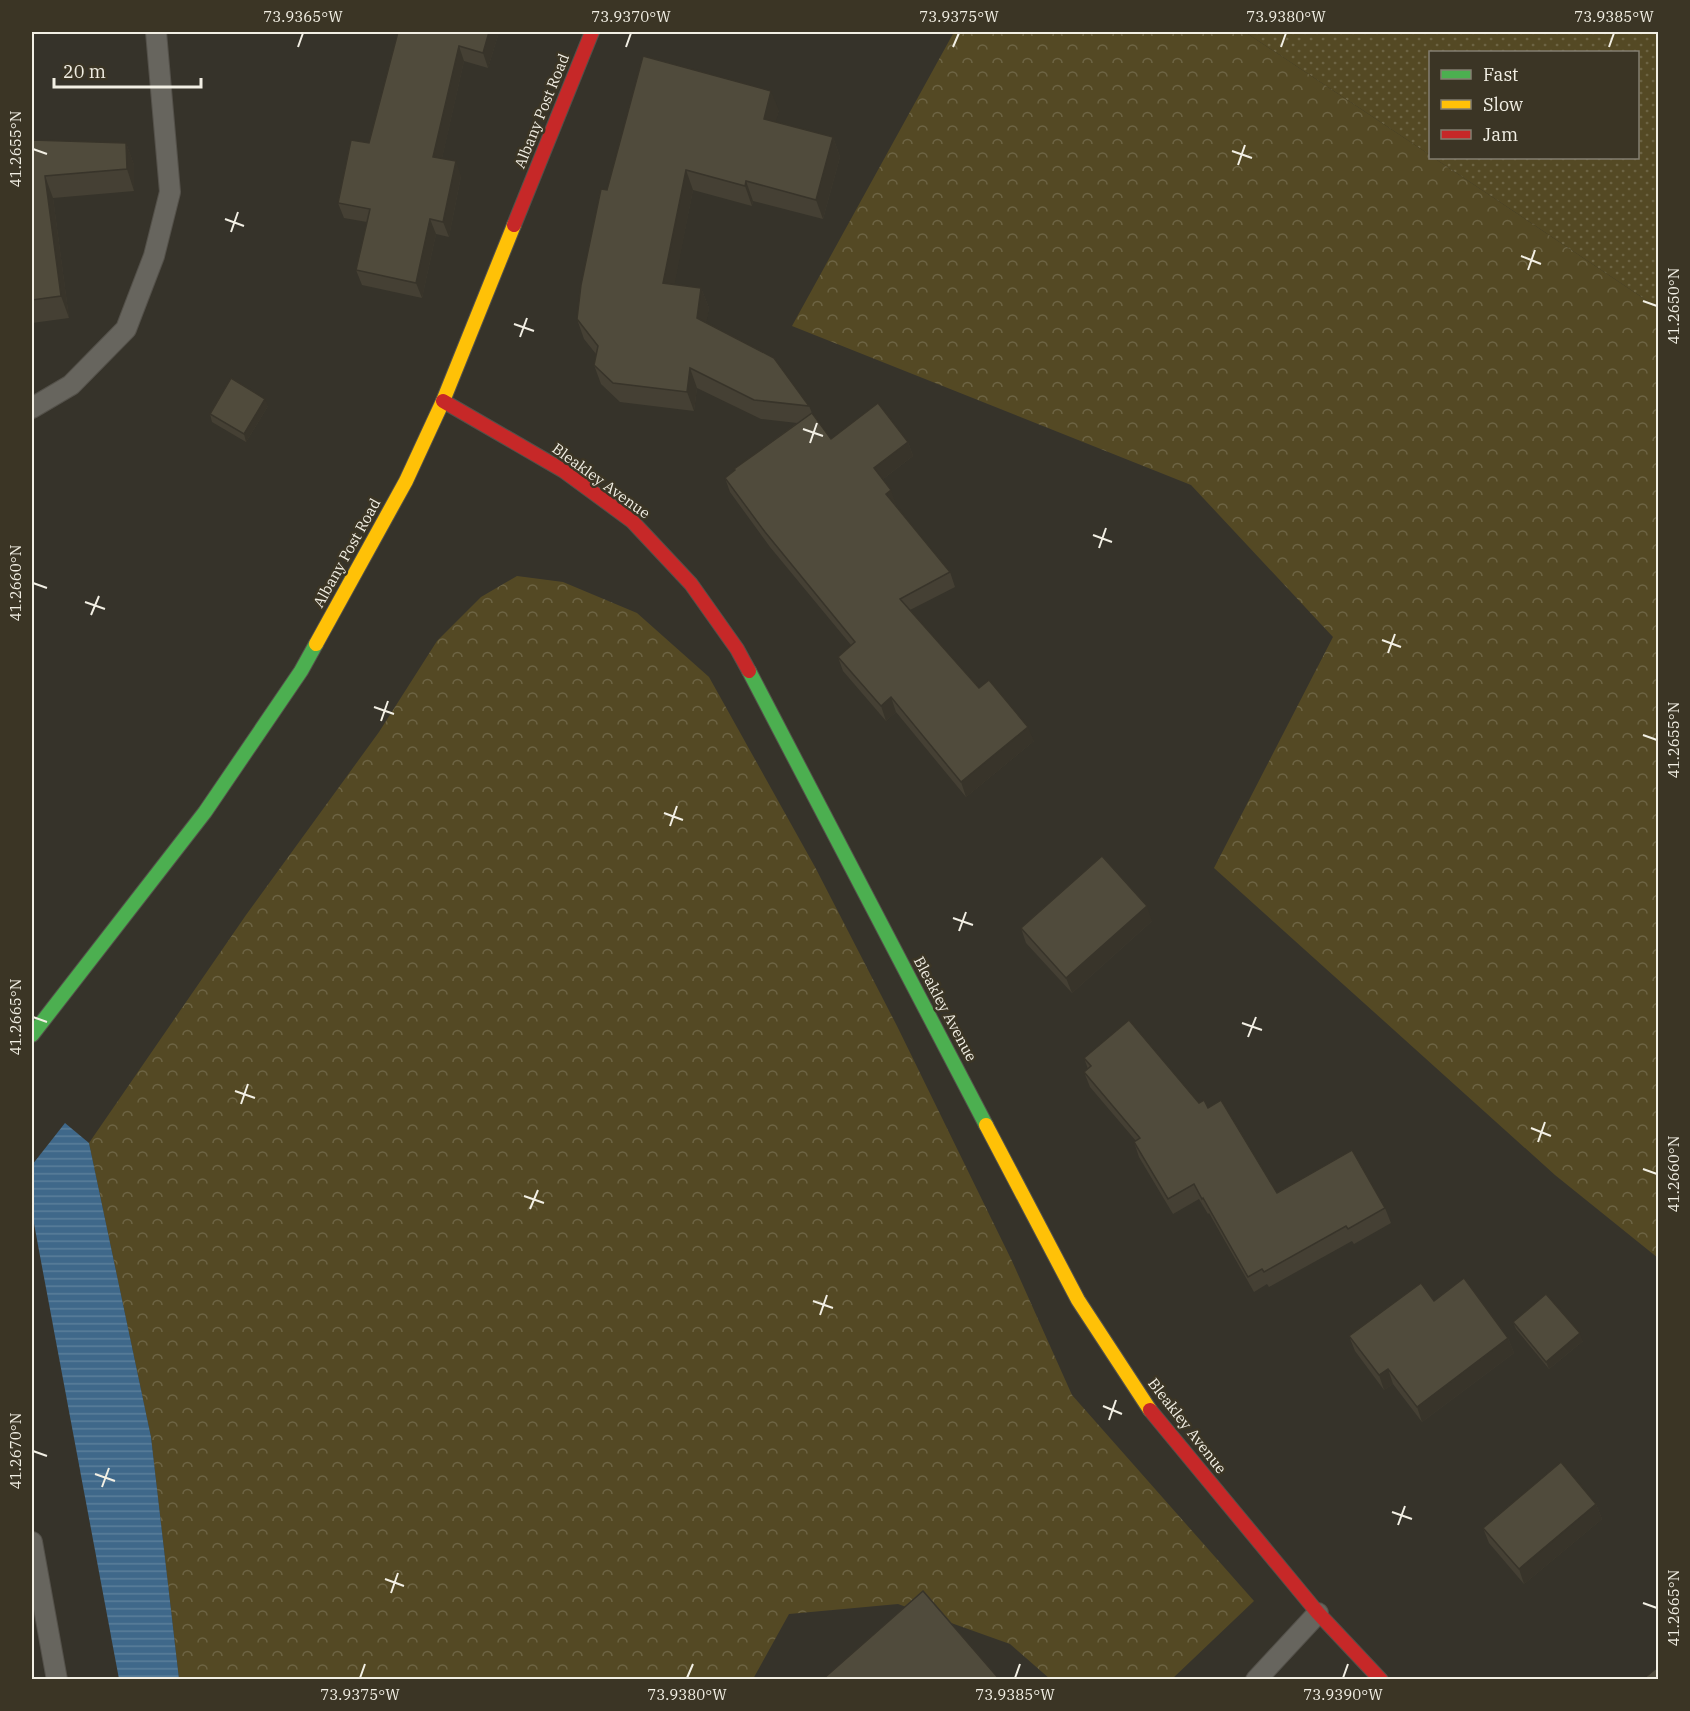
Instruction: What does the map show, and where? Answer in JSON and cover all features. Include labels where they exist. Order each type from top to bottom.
[{"type":"street","name":"Albany Post Road","points":[[32,1035],[205,812],[301,671],[406,481],[443,401],[592,32]]},
{"type":"street","name":"Bleakley Avenue","points":[[443,401],[564,471],[632,521],[691,584],[737,649],[1078,1300],[1151,1411],[1318,1613],[1381,1680]]},
{"type":"lane","points":[[32,408],[71,385],[126,329],[154,256],[170,192],[156,32]]},
{"type":"lane","points":[[32,1542],[57,1680]]},
{"type":"lane","points":[[1256,1680],[1318,1613]]},
{"type":"green space","points":[[954,32],[1245,32],[1429,154],[1429,159],[1435,159],[1658,308],[1658,1258],[1555,1175],[1214,868],[1333,637],[1191,485],[792,326]]},
{"type":"green space","points":[[1245,32],[1658,32],[1658,308],[1435,159],[1639,159],[1639,51],[1429,51],[1429,154]]},
{"type":"green space","points":[[517,576],[563,582],[637,613],[709,677],[815,867],[897,1026],[1012,1261],[1072,1395],[1254,1601],[1172,1679],[1050,1679],[1010,1644],[898,1604],[789,1614],[753,1679],[179,1679],[151,1437],[89,1143],[246,915],[379,732],[437,641],[481,597]]},
{"type":"water","points":[[65,1123],[89,1143],[151,1437],[179,1679],[119,1679],[32,1213],[32,1165]]},
{"type":"building","points":[[398,32],[489,32],[483,53],[459,46],[433,157],[456,161],[443,222],[430,219],[416,283],[356,270],[370,209],[338,203],[351,140],[369,143]]},
{"type":"building","points":[[643,56],[771,91],[764,119],[833,137],[816,200],[746,181],[745,186],[686,170],[663,283],[701,288],[697,318],[774,358],[809,406],[754,400],[690,368],[687,392],[613,383],[594,365],[598,346],[577,319],[581,285],[601,189],[607,190]]},
{"type":"building","points":[[32,140],[126,143],[127,169],[45,176],[61,296],[32,300]]},
{"type":"building","points":[[231,378],[265,399],[244,434],[210,414]]},
{"type":"building","points":[[878,403],[908,442],[874,468],[891,490],[886,494],[950,572],[900,599],[979,688],[989,680],[1028,727],[961,782],[891,697],[881,706],[838,657],[855,642],[765,532],[725,478],[734,469],[812,413],[831,439]]},
{"type":"building","points":[[1102,856],[1147,906],[1066,978],[1021,928]]},
{"type":"building","points":[[1129,1020],[1199,1103],[1204,1100],[1208,1108],[1221,1100],[1277,1193],[1352,1150],[1385,1208],[1348,1229],[1346,1226],[1264,1272],[1262,1269],[1248,1277],[1194,1184],[1168,1199],[1134,1142],[1140,1138],[1084,1072],[1091,1066],[1084,1058]]},
{"type":"building","points":[[1464,1278],[1508,1338],[1417,1407],[1388,1369],[1379,1375],[1349,1336],[1421,1283],[1434,1301]]},
{"type":"building","points":[[1546,1294],[1580,1333],[1546,1362],[1513,1322]]},
{"type":"building","points":[[1561,1462],[1596,1504],[1519,1569],[1483,1528]]},
{"type":"building","points":[[923,1591],[1000,1680],[822,1680]]},
{"type":"building","points":[[1659,1666],[1659,1680],[1642,1680]]},
{"type":"traffic: fast","points":[[32,1035],[205,812],[301,671],[316,644]]},
{"type":"traffic: fast","points":[[749,671],[986,1125]]},
{"type":"traffic: slow","points":[[316,644],[406,481],[443,401],[514,225]]},
{"type":"traffic: slow","points":[[986,1125],[1078,1300],[1150,1410]]},
{"type":"traffic: jam","points":[[514,225],[592,32]]},
{"type":"traffic: jam","points":[[443,401],[564,471],[632,521],[691,584],[737,649],[749,671]]},
{"type":"traffic: jam","points":[[1150,1410],[1318,1613],[1381,1680]]}]
